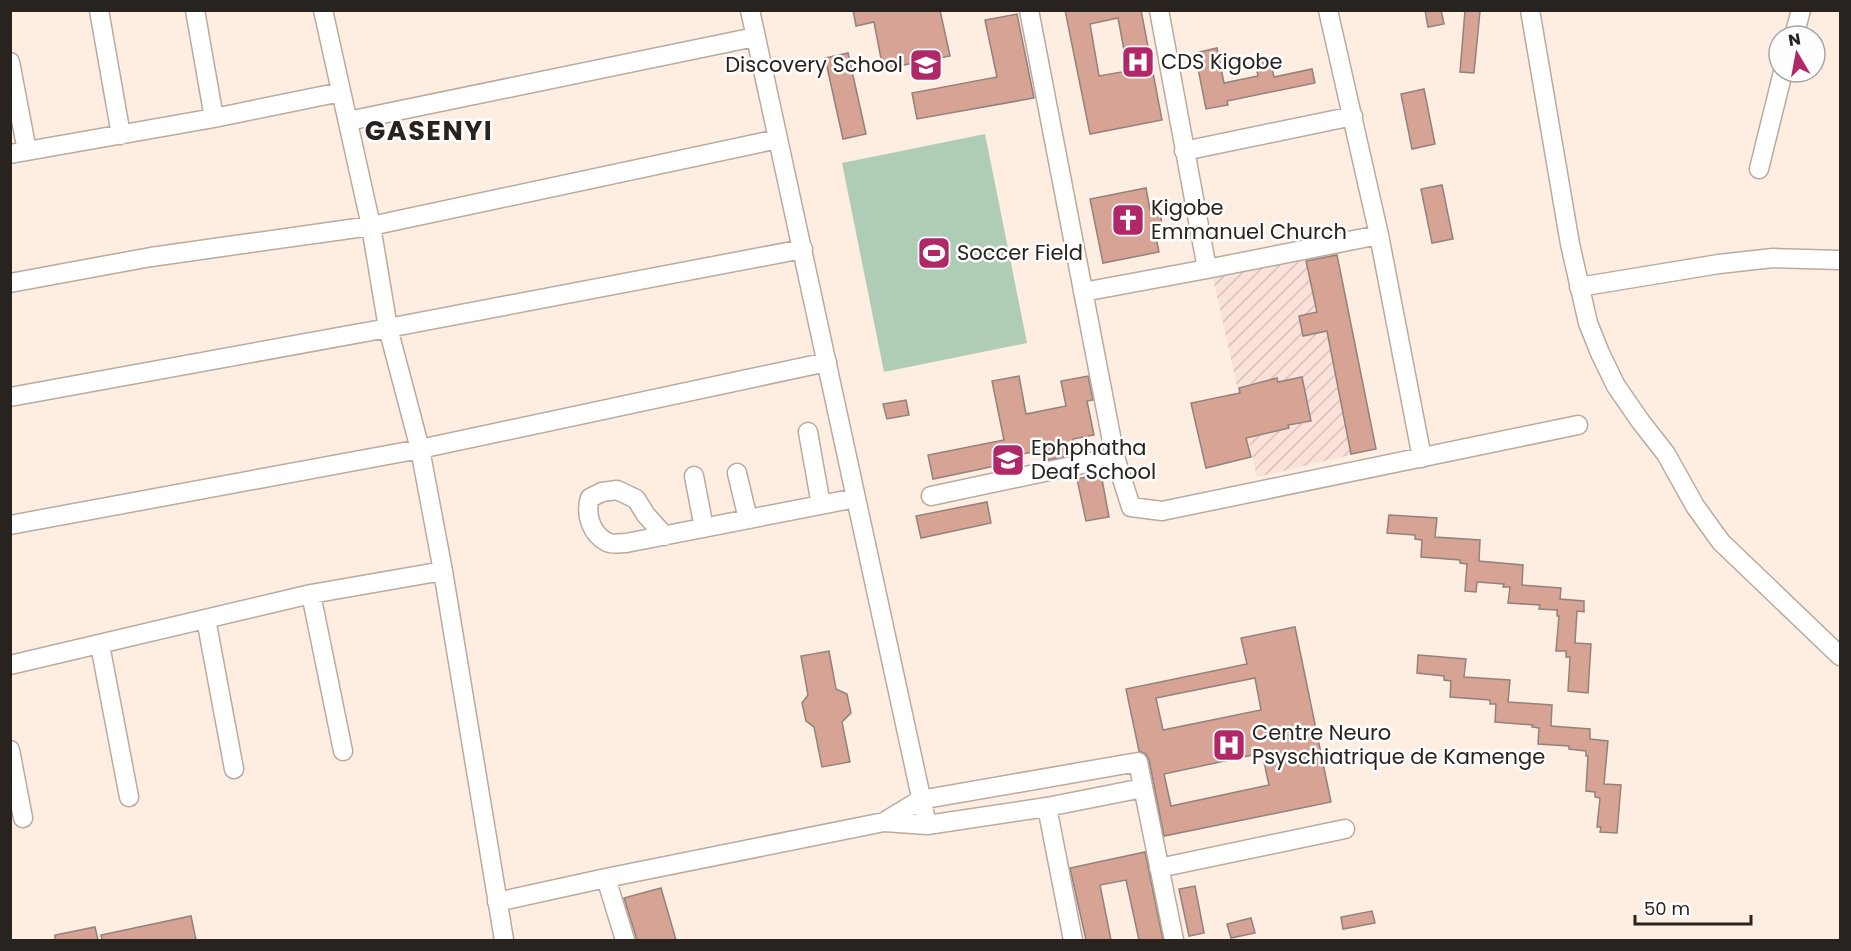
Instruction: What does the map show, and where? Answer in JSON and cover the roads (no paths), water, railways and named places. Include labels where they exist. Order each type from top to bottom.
[{"type":"street","points":[[99,10],[121,135]]},
{"type":"street","points":[[195,10],[214,118]]},
{"type":"street","points":[[750,10],[927,825]]},
{"type":"street","points":[[1029,10],[1115,457],[1131,507],[1162,511],[1578,425]]},
{"type":"street","points":[[1159,10],[1207,268]]},
{"type":"street","points":[[1328,10],[1379,235],[1422,458]]},
{"type":"street","points":[[1530,10],[1579,287],[1588,323],[1600,353],[1616,386],[1666,454],[1702,515],[1721,542],[1840,656]]},
{"type":"street","points":[[327,11],[341,92],[371,226],[388,328],[420,449],[443,571],[504,940]]},
{"type":"street","points":[[348,121],[755,37]]},
{"type":"street","points":[[10,62],[19,153],[214,118],[341,92]]},
{"type":"street","points":[[1759,169],[1780,84]]},
{"type":"street","points":[[1184,151],[1353,116]]},
{"type":"street","points":[[10,283],[151,257],[371,226],[778,139]]},
{"type":"street","points":[[1083,292],[1379,235]]},
{"type":"street","points":[[10,397],[803,249]]},
{"type":"street","points":[[1579,287],[1719,264],[1773,258],[1840,260]]},
{"type":"street","points":[[10,525],[420,449],[827,362]]},
{"type":"street","points":[[808,432],[821,505]]},
{"type":"street","points":[[931,496],[1115,457]]},
{"type":"street","points":[[736,473],[748,519]]},
{"type":"street","points":[[694,476],[704,528]]},
{"type":"street","points":[[665,536],[856,498]]},
{"type":"street","points":[[10,665],[311,594],[443,571]]},
{"type":"street","points":[[311,594],[343,752]]},
{"type":"street","points":[[206,619],[234,769]]},
{"type":"street","points":[[100,645],[129,797]]},
{"type":"street","points":[[10,750],[23,818]]},
{"type":"street","points":[[884,822],[920,800],[1138,762],[1174,940]]},
{"type":"street","points":[[497,902],[884,822],[927,825],[1047,807],[1143,788]]},
{"type":"street","points":[[1047,807],[1073,940]]},
{"type":"street","points":[[1159,868],[1344,829]]},
{"type":"street","points":[[606,878],[625,940]]},
{"type":"place","name":"CDS Kigobe","points":[[1138,62]]},
{"type":"place","name":"Discovery School","points":[[926,65]]},
{"type":"place","name":"Kigobe Emmanuel Church","points":[[1128,220]]},
{"type":"place","name":"Soccer Field","points":[[934,253]]},
{"type":"place","name":"Ephphatha Deaf School","points":[[1008,460]]},
{"type":"place","name":"Centre Neuro Psyschiatrique de Kamenge","points":[[1229,745]]},
{"type":"district","name":"GASENYI","points":[[429,131]]}]
